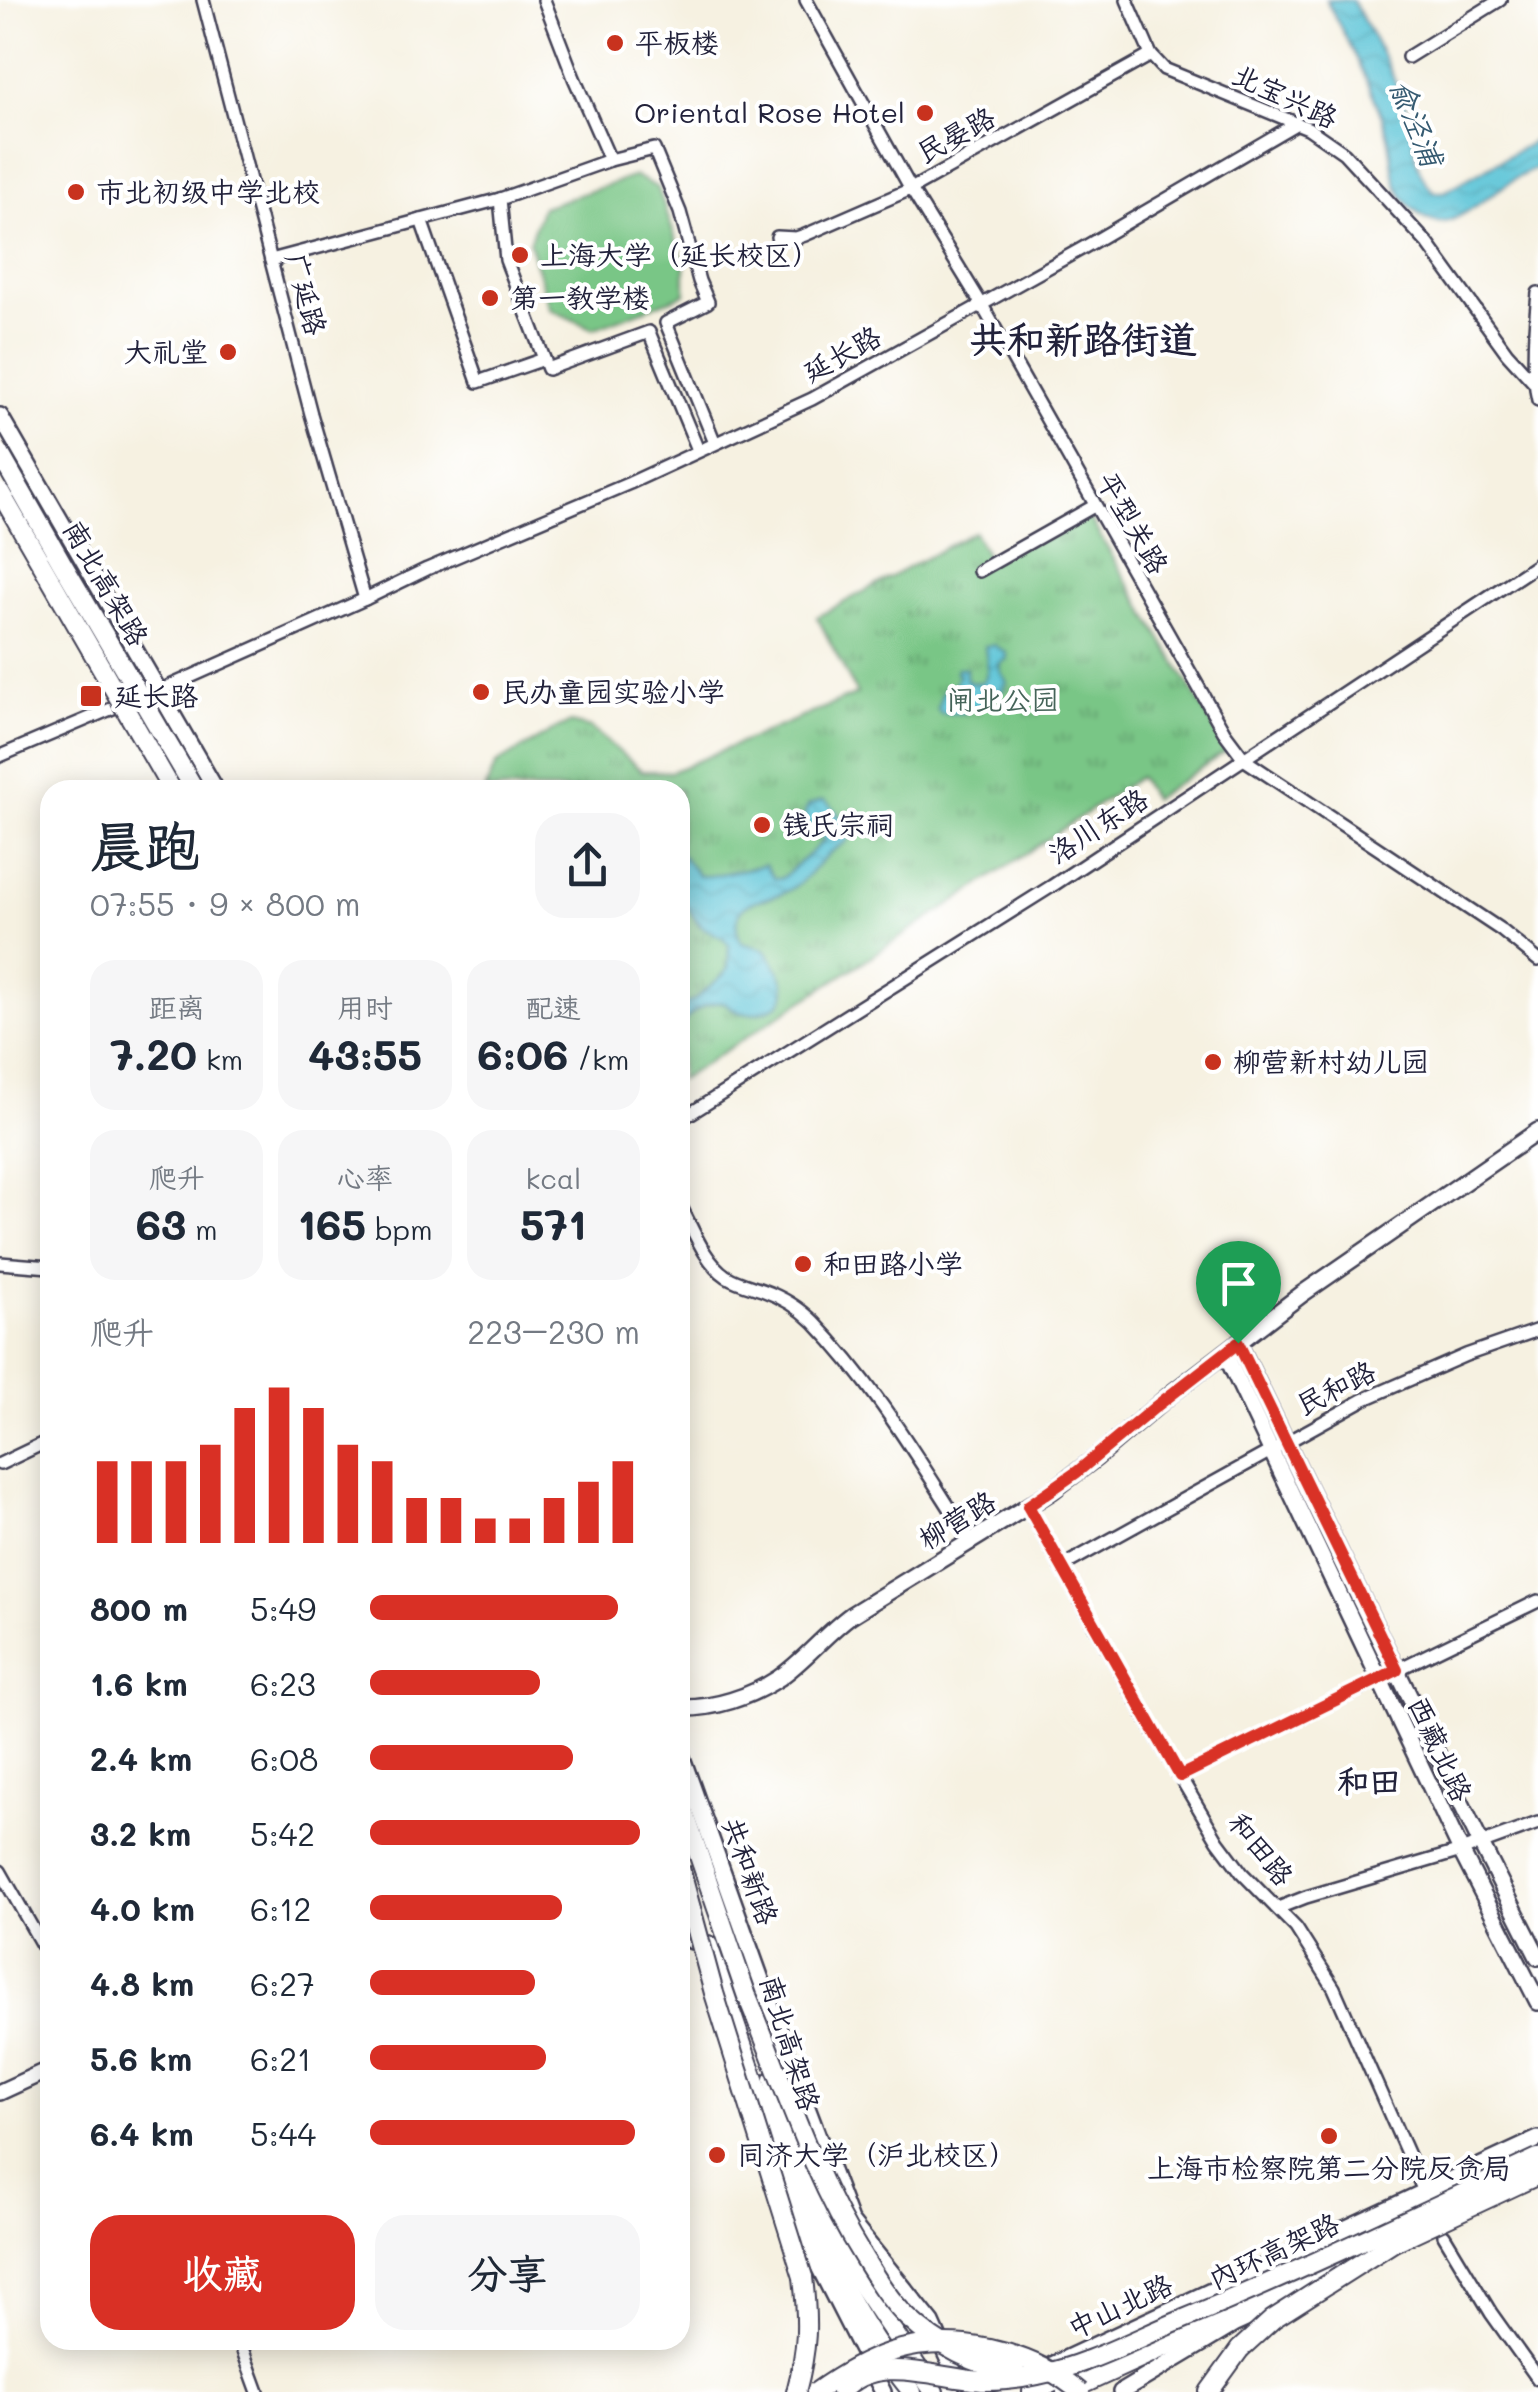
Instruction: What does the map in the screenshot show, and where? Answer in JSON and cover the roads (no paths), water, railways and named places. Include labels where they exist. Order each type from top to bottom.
[{"type":"highway","name":"南北高架路","points":[[0,454],[190,780]]},
{"type":"highway","name":"南北高架路","points":[[0,492],[162,780]]},
{"type":"highway","name":"南北高架路","points":[[690,1829],[748,1998],[794,2151],[819,2210],[844,2259],[934,2392]]},
{"type":"highway","name":"南北高架路","points":[[690,1894],[800,2201],[829,2264],[912,2392]]},
{"type":"highway","points":[[690,1903],[802,2277],[807,2319],[805,2358],[796,2392]]},
{"type":"highway","points":[[748,1998],[823,2184],[878,2280],[906,2316],[938,2342],[995,2369],[1042,2374]]},
{"type":"highway","name":"内环高架路","points":[[1032,2392],[1538,2158]]},
{"type":"highway","name":"内环高架路","points":[[1066,2392],[1538,2175]]},
{"type":"highway","points":[[1209,2392],[1240,2349],[1274,2319],[1394,2242]]},
{"type":"highway","points":[[841,2392],[848,2383],[879,2371],[920,2371],[987,2381],[1042,2374],[1071,2366],[1242,2295]]},
{"type":"highway","points":[[816,2392],[849,2369],[878,2357],[934,2345],[1002,2352],[1042,2366],[1080,2392]]},
{"type":"main road","points":[[0,416],[210,780]]},
{"type":"main road","points":[[0,508],[162,780]]},
{"type":"main road","name":"柳营路","points":[[690,1708],[731,1701],[778,1679],[851,1614],[1077,1472],[1302,1294],[1538,1131]]},
{"type":"main road","name":"西藏北路","points":[[1238,1343],[1538,1957]]},
{"type":"main road","name":"西藏北路","points":[[1224,1353],[1461,1851],[1538,2002]]},
{"type":"main road","name":"共和新路","points":[[690,1780],[850,2221],[932,2323],[964,2388]]},
{"type":"main road","name":"共和新路","points":[[690,1810],[819,2187],[840,2233],[908,2326],[964,2388]]},
{"type":"main road","points":[[690,1910],[762,2152],[883,2392]]},
{"type":"main road","points":[[690,1942],[722,2008]]},
{"type":"main road","points":[[0,2092],[40,2074]]},
{"type":"main road","points":[[794,2114],[800,2089]]},
{"type":"main road","name":"中山北路","points":[[996,2392],[1538,2139]]},
{"type":"main road","points":[[1121,2392],[1233,2325],[1442,2232],[1538,2184]]},
{"type":"main road","points":[[850,2221],[856,2257]]},
{"type":"main road","points":[[964,2388],[980,2389],[1244,2269],[1278,2259]]},
{"type":"main road","points":[[1139,2392],[1162,2366]]},
{"type":"street","name":"广延路","points":[[203,0],[314,424],[366,600]]},
{"type":"street","points":[[544,0],[610,160]]},
{"type":"street","name":"平型关路","points":[[806,0],[1224,732],[1245,760],[1501,930],[1538,960]]},
{"type":"street","points":[[1127,0],[1151,55]]},
{"type":"street","points":[[1408,56],[1500,0]]},
{"type":"street","name":"民晏路","points":[[777,236],[805,236],[911,189],[1151,55]]},
{"type":"street","name":"北宝兴路","points":[[1151,55],[1164,69],[1297,124],[1344,153],[1416,229],[1507,353],[1537,387]]},
{"type":"street","name":"延长路","points":[[0,756],[366,600],[427,569],[630,483],[812,399],[1297,124]]},
{"type":"street","points":[[270,260],[500,199],[610,160],[654,149],[680,212],[708,302],[649,332],[548,369],[506,260],[500,199]]},
{"type":"street","points":[[421,220],[478,382],[544,359]]},
{"type":"street","points":[[1538,293],[1538,400]]},
{"type":"street","points":[[666,323],[715,443]]},
{"type":"street","points":[[649,332],[698,450]]},
{"type":"street","points":[[979,571],[1094,506]]},
{"type":"street","name":"洛川东路","points":[[690,1114],[1052,886],[1538,564]]},
{"type":"street","points":[[690,1223],[708,1256],[725,1275],[794,1305],[860,1373],[970,1542]]},
{"type":"street","points":[[0,1263],[40,1266]]},
{"type":"street","name":"民和路","points":[[1062,1567],[1379,1392],[1538,1330]]},
{"type":"street","points":[[0,1464],[40,1445]]},
{"type":"street","name":"和田路","points":[[1028,1506],[1225,1852],[1296,1928],[1334,1988],[1442,2232],[1538,2379]]},
{"type":"street","points":[[1180,1776],[1538,1601]]},
{"type":"street","points":[[1278,1908],[1538,1823]]},
{"type":"street","points":[[0,1871],[40,1941]]},
{"type":"street","points":[[243,2350],[258,2392]]},
{"type":"water","points":[[1326,0],[1352,0],[1397,84],[1410,120],[1422,176],[1435,192],[1444,192],[1538,139],[1538,168],[1451,220],[1433,221],[1417,213],[1400,192],[1379,110]]},
{"type":"water","points":[[994,645],[1006,653],[1007,659],[999,664],[1007,682],[1002,691],[964,713],[941,713],[937,709],[941,696],[955,684],[957,668],[966,668],[970,683],[983,682],[987,669],[985,646]]},
{"type":"water","points":[[823,800],[832,807],[848,840],[795,886],[747,905],[737,921],[742,943],[765,949],[773,961],[783,981],[784,997],[767,1010],[738,1012],[725,1003],[712,1004],[690,1016],[690,1002],[728,968],[729,945],[700,926],[690,911],[690,865],[699,876],[710,876],[765,865],[774,878],[781,879],[825,840],[806,821],[809,805]]},
{"type":"place","name":"平板楼","points":[[615,43]]},
{"type":"place","name":"Oriental Rose Hotel","points":[[925,113]]},
{"type":"place","name":"市北初级中学北校","points":[[76,192]]},
{"type":"place","name":"上海大学（延长校区）","points":[[520,255]]},
{"type":"place","name":"第一教学楼","points":[[490,298]]},
{"type":"place","name":"大礼堂","points":[[228,352]]},
{"type":"place","name":"民办童园实验小学","points":[[481,692]]},
{"type":"place","name":"延长路","points":[[91,696]]},
{"type":"place","name":"钱氏宗祠","points":[[762,825]]},
{"type":"place","name":"柳营新村幼儿园","points":[[1213,1062]]},
{"type":"place","name":"和田路小学","points":[[803,1264]]},
{"type":"place","name":"上海市检察院第二分院反贪局","points":[[1329,2136]]},
{"type":"place","name":"同济大学（沪北校区）","points":[[717,2155]]},
{"type":"district","name":"共和新路街道","points":[[1083,340]]},
{"type":"district","name":"和田","points":[[1369,1782]]},
{"type":"water label","name":"俞泾浦","points":[[1416,123]]},
{"type":"park label","name":"闸北公园","points":[[1003,700]]}]
